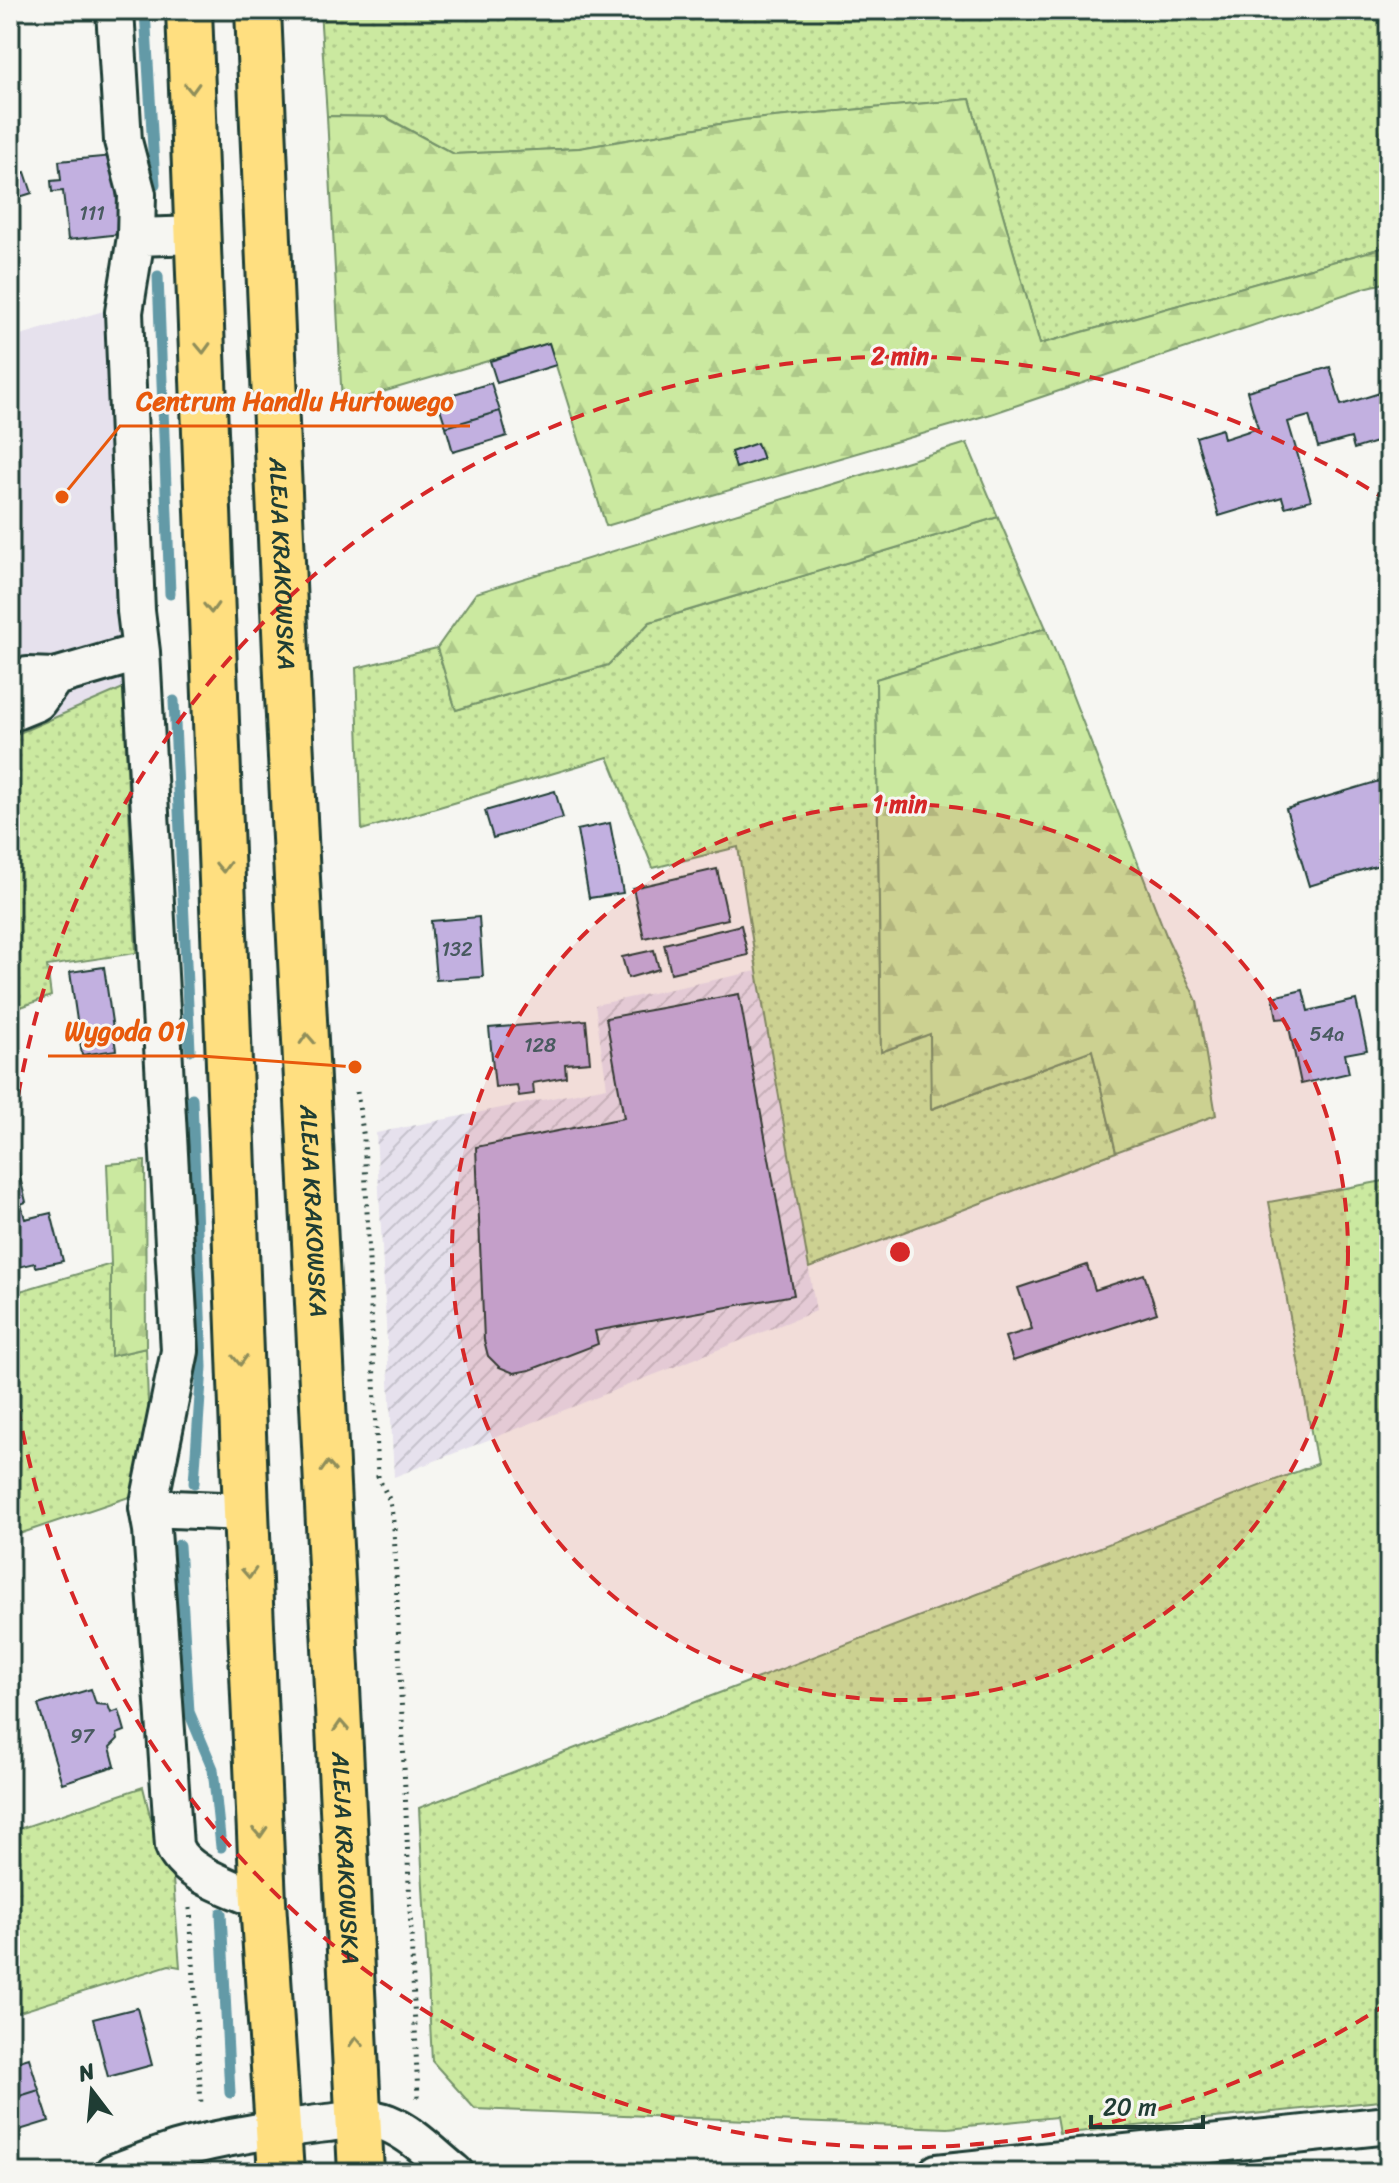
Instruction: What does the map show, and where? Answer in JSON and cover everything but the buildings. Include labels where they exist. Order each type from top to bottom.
[{"type":"main road","points":[[189,10],[246,1512],[263,1902],[281,2173]]},
{"type":"main road","name":"ALEJA KRAKOWSKA","points":[[258,10],[287,676],[361,2173]]},
{"type":"street","points":[[115,10],[123,141],[137,194],[136,237],[124,312],[136,611],[141,652],[180,1351],[148,1508],[174,1846],[188,1867],[263,1902]]},
{"type":"street","points":[[136,237],[199,235]]},
{"type":"street","points":[[10,684],[27,676],[55,677],[141,652]]},
{"type":"street","points":[[10,713],[37,702],[55,677]]},
{"type":"street","points":[[148,1508],[246,1512]]},
{"type":"street","points":[[113,2173],[175,2151],[278,2129],[360,2120],[388,2123],[417,2138],[428,2152],[455,2173]]},
{"type":"street","points":[[937,2173],[1389,2125]]},
{"type":"path","points":[[357,1092],[364,1139],[378,1477],[390,1501],[394,1528],[418,2100]]},
{"type":"path","points":[[188,1867],[202,2118]]},
{"type":"shaded area","points":[[107,310],[123,688],[10,737],[10,338]]},
{"type":"shaded area","points":[[757,971],[816,1311],[394,1477],[376,1133],[607,1087],[595,1005]]},
{"type":"green space","points":[[320,10],[1389,10],[1389,246],[1040,344],[970,99],[743,120],[580,148],[454,154],[386,117],[327,116]]},
{"type":"green space","points":[[970,99],[1040,344],[1389,246],[1389,282],[991,414],[606,526],[549,343],[342,404],[327,116],[385,117],[454,154],[580,148],[743,120]]},
{"type":"green space","points":[[967,443],[998,517],[650,622],[608,665],[456,710],[437,648],[476,593]]},
{"type":"green space","points":[[998,517],[1046,628],[876,679],[881,1052],[930,1033],[932,1109],[1092,1050],[1116,1152],[809,1268],[738,847],[653,868],[608,757],[362,830],[356,668],[437,648],[456,710],[608,665],[650,622]]},
{"type":"green space","points":[[1046,628],[1168,940],[1197,1001],[1216,1115],[1116,1152],[1092,1050],[931,1109],[930,1034],[881,1052],[876,679]]},
{"type":"green space","points":[[123,688],[136,953],[47,966],[51,996],[10,1011],[10,737]]},
{"type":"green space","points":[[145,1161],[146,1348],[111,1356],[107,1164]]},
{"type":"green space","points":[[1389,1180],[1389,2100],[1059,2134],[1056,2117],[948,2128],[475,2109],[432,2061],[419,1808],[1317,1464],[1269,1202]]},
{"type":"green space","points":[[111,1264],[111,1356],[146,1348],[149,1429],[138,1494],[10,1537],[10,1294]]},
{"type":"green space","points":[[143,1787],[161,1860],[173,1879],[180,1967],[169,1965],[10,2015],[10,1832]]},
{"type":"waterway","points":[[145,10],[155,184]]},
{"type":"waterway","points":[[158,276],[170,594]]},
{"type":"waterway","points":[[174,701],[190,1050]]},
{"type":"waterway","points":[[192,1098],[202,1367],[194,1483]]},
{"type":"waterway","points":[[179,1545],[189,1712],[213,1769],[221,1847]]},
{"type":"waterway","points":[[221,1913],[230,2093]]},
{"type":"place","name":"Centrum Handlu Hurtowego","points":[[62,497]]},
{"type":"place","name":"Wygoda 01","points":[[355,1067]]}]
